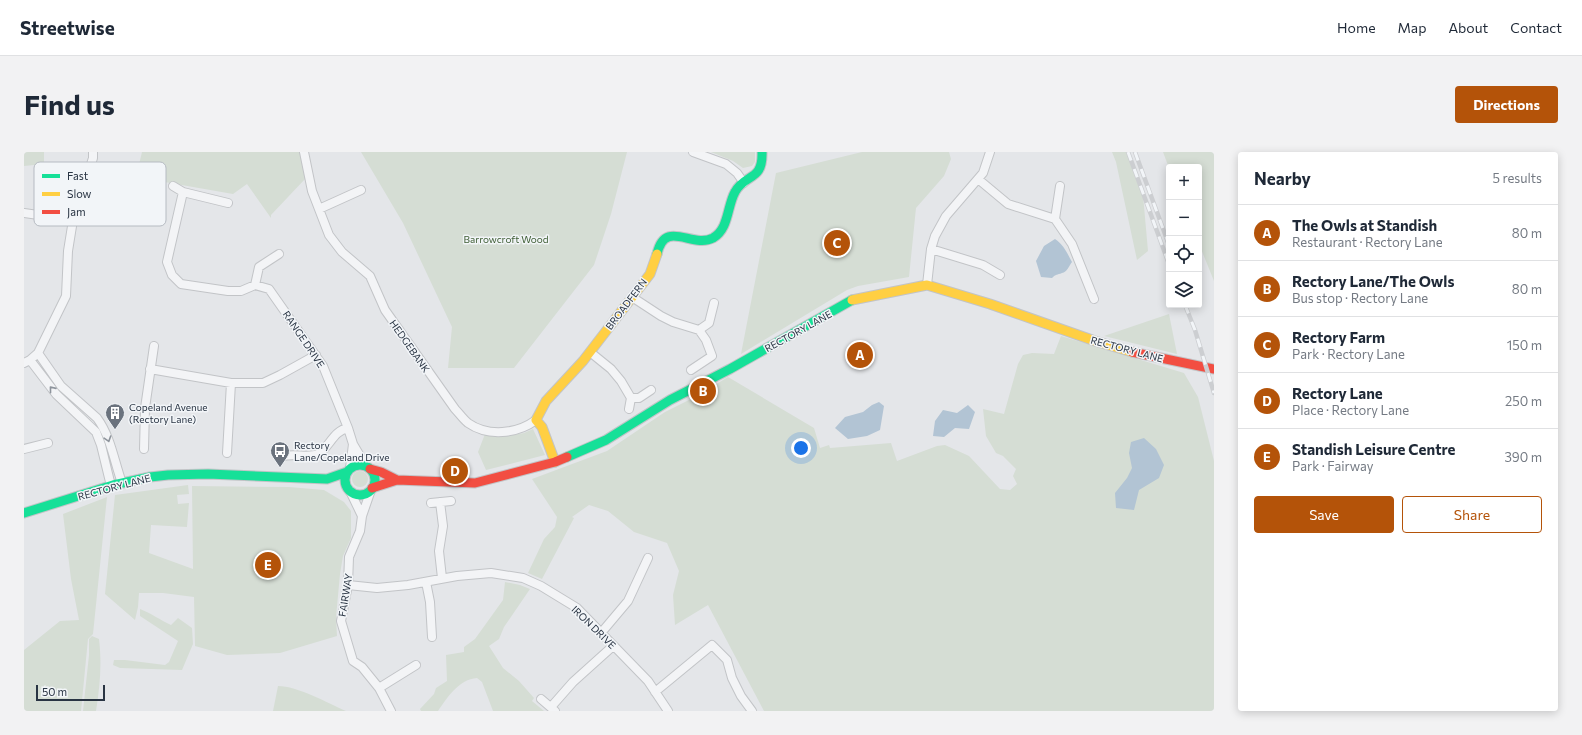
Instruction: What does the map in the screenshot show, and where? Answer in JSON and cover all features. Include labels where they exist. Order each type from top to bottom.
[{"type":"main road","name":"BROADFERN","points":[[536,420],[546,401],[590,352],[653,268],[658,245],[665,237],[674,236],[697,241],[708,240],[716,235],[724,227],[731,197],[737,188],[756,175],[761,168],[762,152]]},
{"type":"main road","name":"RECTORY LANE","points":[[372,489],[397,480],[475,483],[555,462],[606,440],[670,400],[730,369],[853,300],[927,285],[990,304],[1095,341],[1128,350],[1214,369]]},
{"type":"main road","points":[[536,420],[542,427],[555,462]]},
{"type":"main road","points":[[358,465],[368,467],[373,472],[375,480],[372,489],[367,493],[359,494],[350,490],[345,481],[349,470],[358,465]]},
{"type":"main road","name":"RECTORY LANE","points":[[368,467],[397,480]]},
{"type":"main road","name":"RECTORY LANE","points":[[327,479],[349,470]]},
{"type":"main road","name":"RECTORY LANE","points":[[24,513],[110,486],[168,475],[198,474],[327,479],[350,490]]},
{"type":"street","points":[[92,162],[93,152]]},
{"type":"street","name":"HEDGEBANK","points":[[304,152],[312,191],[329,235],[342,252],[370,276],[385,310],[455,409],[468,422],[481,429],[509,432],[528,426],[536,420]]},
{"type":"street","points":[[693,152],[726,164],[744,183]]},
{"type":"street","points":[[927,285],[931,249],[935,236],[946,216],[983,172],[990,152]]},
{"type":"street","points":[[978,179],[1008,204],[1056,219]]},
{"type":"street","points":[[173,186],[183,192],[228,203]]},
{"type":"street","points":[[1060,186],[1056,219],[1072,244],[1094,299]]},
{"type":"street","points":[[319,209],[361,190]]},
{"type":"street","points":[[183,192],[167,262],[172,276],[181,284],[228,291],[240,291],[255,285],[259,267],[279,254]]},
{"type":"street","points":[[24,213],[34,214]]},
{"type":"street","points":[[72,226],[68,251],[66,296],[38,353],[27,362],[56,394],[92,427],[99,437],[110,486]]},
{"type":"street","points":[[931,249],[983,265],[1000,275]]},
{"type":"street","name":"RANGE DRIVE","points":[[255,285],[269,288],[316,355],[327,375],[353,444],[368,467]]},
{"type":"street","points":[[632,297],[673,322],[699,330],[706,340],[712,356],[691,370]]},
{"type":"street","points":[[699,330],[709,323],[714,303]]},
{"type":"street","points":[[144,449],[145,408],[154,346]]},
{"type":"street","points":[[590,352],[611,369],[621,382],[631,398],[629,409]]},
{"type":"street","points":[[38,353],[61,386],[97,418],[106,432],[122,483]]},
{"type":"street","points":[[150,369],[231,383],[263,382],[280,375],[316,355]]},
{"type":"street","points":[[227,453],[231,383]]},
{"type":"street","points":[[631,398],[639,398],[651,390]]},
{"type":"street","points":[[73,410],[78,402]]},
{"type":"street","points":[[281,456],[288,454],[310,456],[316,454],[325,449],[338,432],[348,428]]},
{"type":"street","points":[[24,448],[48,443]]},
{"type":"street","name":"RANGE DRIVE","points":[[349,470],[353,444]]},
{"type":"street","name":"FAIRWAY","points":[[372,489],[362,516],[360,530],[349,557],[348,584],[341,621],[353,661],[362,667],[379,688],[391,711]]},
{"type":"street","points":[[350,490],[362,516]]},
{"type":"street","points":[[430,503],[451,501]]},
{"type":"street","points":[[440,502],[443,526],[439,552],[442,578]]},
{"type":"street","points":[[601,633],[628,601],[648,558]]},
{"type":"street","name":"IRON DRIVE","points":[[348,584],[377,588],[426,582],[442,578],[491,573],[523,578],[541,586],[577,608],[648,681],[668,711]]},
{"type":"street","points":[[426,582],[430,602],[432,637]]},
{"type":"street","points":[[541,698],[553,709],[573,682],[613,646]]},
{"type":"street","points":[[655,692],[712,646],[727,660],[732,678],[741,696],[752,711]]},
{"type":"street","points":[[379,688],[416,665]]},
{"type":"green space","points":[[24,152],[44,152],[44,162],[34,162],[34,165],[24,166]]},
{"type":"green space","points":[[142,152],[300,152],[305,179],[271,215],[271,218],[247,184],[233,194],[166,182],[166,162],[140,162]]},
{"type":"green space","name":"Barrowcroft Wood","points":[[361,152],[627,152],[611,214],[594,265],[514,368],[448,368],[452,327],[403,223]]},
{"type":"green space","points":[[711,152],[755,152],[755,162],[752,166],[743,168],[733,161]]},
{"type":"green space","points":[[862,152],[949,152],[951,159],[944,176],[916,208],[909,277],[858,286],[847,290],[741,354],[776,173]]},
{"type":"green space","points":[[1112,152],[1128,152],[1143,195],[1148,251],[1137,260],[1116,162]]},
{"type":"green space","points":[[1163,152],[1214,152],[1214,281],[1202,251],[1202,164],[1168,164]]},
{"type":"green space","points":[[1169,314],[1177,354],[1104,336]]},
{"type":"green space","points":[[1061,336],[1184,373],[1198,397],[1214,461],[1214,711],[764,711],[708,605],[675,625],[673,595],[679,571],[667,543],[634,532],[608,511],[589,505],[572,517],[574,518],[542,579],[528,573],[544,539],[555,527],[557,517],[532,479],[607,451],[665,412],[695,397],[728,377],[814,428],[820,448],[829,445],[830,448],[891,443],[897,461],[937,446],[945,445],[969,456],[1000,489],[1010,490],[1017,484],[1013,476],[1016,469],[1003,456],[996,453],[986,436],[983,409],[1004,414],[1018,364],[1023,355],[1032,353],[1054,354]]},
{"type":"green space","points":[[533,429],[545,455],[486,470],[478,452],[485,434],[508,436],[524,433]]},
{"type":"green space","points":[[360,471],[366,473],[368,479],[366,485],[360,487],[354,485],[352,479],[354,473]]},
{"type":"green space","points":[[188,485],[189,494],[177,495],[178,504],[189,503],[187,527],[151,525],[149,553],[193,569],[192,486],[289,487],[324,490],[344,502],[351,511],[351,538],[343,556],[340,574],[336,617],[337,636],[280,653],[227,655],[195,646],[194,597],[163,593],[139,593],[135,620],[105,594],[115,495]]},
{"type":"green space","points":[[107,497],[93,634],[88,639],[81,711],[24,711],[24,650],[60,621],[79,620],[71,579],[63,514]]},
{"type":"green space","points":[[505,582],[530,589],[504,627],[499,639],[489,646],[503,668],[519,681],[534,698],[532,701],[544,711],[493,711],[482,682],[477,678],[471,679],[459,685],[438,711],[421,711],[420,709],[434,694],[436,688],[447,681],[446,655],[464,652],[464,647],[475,639],[503,600]]},
{"type":"green space","points":[[140,609],[171,625],[178,618],[192,628],[193,644],[182,670],[120,668],[113,665],[114,660],[165,665],[169,662],[178,641],[140,616]]},
{"type":"green space","points":[[92,636],[99,639],[99,693],[96,711],[83,711],[89,655],[89,639]]},
{"type":"green space","points":[[278,686],[303,692],[346,711],[273,711]]},
{"type":"water","points":[[1055,239],[1067,252],[1072,262],[1067,270],[1052,278],[1041,277],[1036,261],[1044,246]]},
{"type":"water","points":[[879,402],[884,406],[880,430],[867,436],[848,439],[835,428],[845,417],[863,412]]},
{"type":"water","points":[[968,405],[975,412],[969,429],[955,428],[944,437],[933,436],[935,421],[943,410],[957,413]]},
{"type":"water","points":[[1144,438],[1156,449],[1164,465],[1159,478],[1139,490],[1134,510],[1116,508],[1115,493],[1127,478],[1132,468],[1129,453],[1131,442]]},
{"type":"railway","points":[[1128,152],[1166,256]]},
{"type":"railway","points":[[1135,152],[1166,237]]},
{"type":"railway","points":[[1186,308],[1195,330],[1214,393]]},
{"type":"traffic: fast","points":[[657,254],[661,243],[666,238],[673,236],[705,240],[713,238],[718,234],[725,223],[735,192],[739,186],[757,173],[760,168],[762,162],[762,152]]},
{"type":"traffic: fast","points":[[567,457],[606,440],[670,400],[730,369],[852,300]]},
{"type":"traffic: fast","points":[[360,465],[366,466],[374,474],[375,480],[374,486],[366,494],[360,495],[354,494],[346,486],[345,480],[346,474],[354,466],[360,465]]},
{"type":"traffic: fast","points":[[24,513],[113,485],[150,477],[208,474],[327,479],[347,472]]},
{"type":"traffic: slow","points":[[555,462],[542,427],[536,420],[546,401],[583,361],[650,274],[657,254]]},
{"type":"traffic: slow","points":[[852,300],[927,285],[990,304],[1095,341],[1132,352]]},
{"type":"traffic: jam","points":[[1132,352],[1214,369]]},
{"type":"traffic: jam","points":[[372,488],[397,480],[475,483],[555,462],[567,457]]},
{"type":"traffic: jam","points":[[370,469],[381,472],[397,480]]},
{"type":"place","name":"Rectory Farm","points":[[837,243]]},
{"type":"place","name":"The Owls at Standish","points":[[860,355]]},
{"type":"place","name":"Rectory Lane/The Owls","points":[[703,391]]},
{"type":"place","name":"Copeland Avenue (Rectory Lane)","points":[[115,430]]},
{"type":"place","name":"Rectory Lane/Copeland Drive","points":[[280,468]]},
{"type":"place","name":"Rectory Lane","points":[[455,471]]},
{"type":"place","name":"Standish Leisure Centre","points":[[268,565]]}]
